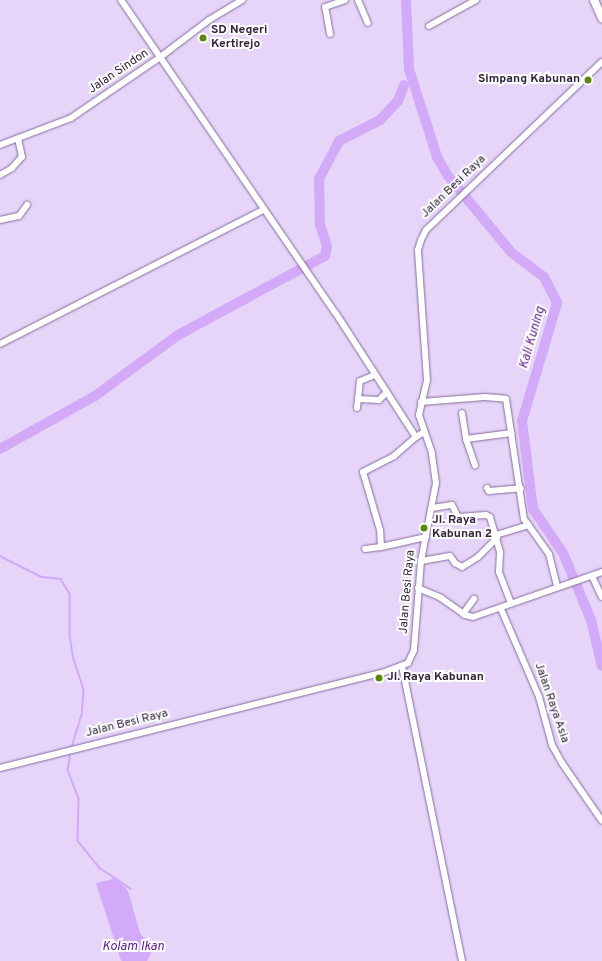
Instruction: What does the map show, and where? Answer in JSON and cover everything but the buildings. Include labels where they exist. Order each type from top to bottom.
[{"type":"main road","points":[[594,0],[602,18]]},
{"type":"street","points":[[121,0],[263,210],[318,287],[416,438]]},
{"type":"street","name":"Jalan Sindon","points":[[0,145],[71,118],[159,58],[209,20],[242,0]]},
{"type":"street","points":[[330,34],[325,10],[335,1],[345,0]]},
{"type":"street","points":[[358,0],[368,23]]},
{"type":"street","points":[[429,26],[476,0]]},
{"type":"street","name":"Jalan Besi Raya","points":[[0,768],[402,666],[408,663],[414,650],[421,560],[432,508],[436,474],[419,415],[427,371],[418,250],[426,230],[602,62]]},
{"type":"street","points":[[0,175],[12,168],[22,157],[18,138]]},
{"type":"street","points":[[0,220],[19,216],[27,205]]},
{"type":"street","points":[[0,344],[155,268],[263,210]]},
{"type":"street","points":[[357,408],[360,381],[375,375]]},
{"type":"street","points":[[358,399],[378,400],[387,392]]},
{"type":"street","points":[[421,402],[504,397],[512,433],[521,488],[522,513],[528,525],[550,554],[557,587]]},
{"type":"street","points":[[462,413],[466,439],[475,465]]},
{"type":"street","points":[[381,547],[380,526],[363,472],[394,456],[424,432]]},
{"type":"street","points":[[466,439],[512,433]]},
{"type":"street","points":[[487,488],[489,490],[521,488]]},
{"type":"street","points":[[432,508],[452,505],[456,515],[460,518],[488,516],[496,537],[501,557],[499,572],[511,604]]},
{"type":"street","points":[[421,560],[450,556],[455,564],[462,566],[474,561],[496,537],[528,525]]},
{"type":"street","points":[[366,549],[426,537]]},
{"type":"street","points":[[418,588],[441,598],[463,614],[473,617],[501,609],[557,587],[602,572]]},
{"type":"street","points":[[592,576],[602,597]]},
{"type":"street","points":[[463,614],[474,599]]},
{"type":"street","name":"Jalan Raya Asia","points":[[501,609],[539,697],[552,744],[562,763],[602,820]]},
{"type":"street","points":[[402,666],[462,961]]},
{"type":"water","name":"Kolam Ikan","points":[[117,878],[128,891],[140,933],[150,945],[152,951],[147,961],[122,961],[120,958],[96,883]]},
{"type":"waterway","name":"Kali Kuning","points":[[406,0],[409,69],[437,157],[448,176],[512,253],[544,277],[557,303],[522,421],[533,509],[563,553],[591,620],[602,666]]},
{"type":"waterway","points":[[0,449],[95,396],[178,335],[325,256],[327,246],[320,225],[319,179],[339,141],[380,120],[398,101],[404,85]]},
{"type":"waterway","points":[[0,556],[42,577],[61,579],[70,594],[70,635],[74,659],[84,689],[82,715],[72,748]]},
{"type":"waterway","points":[[71,752],[68,770],[79,799],[78,841],[100,868],[131,889]]},
{"type":"place","name":"SD Negeri Kertirejo","points":[[203,38]]},
{"type":"place","name":"Simpang Kabunan","points":[[588,80]]},
{"type":"place","name":"Jl. Raya Kabunan 2","points":[[424,528]]},
{"type":"place","name":"Jl. Raya Kabunan","points":[[379,678]]}]
